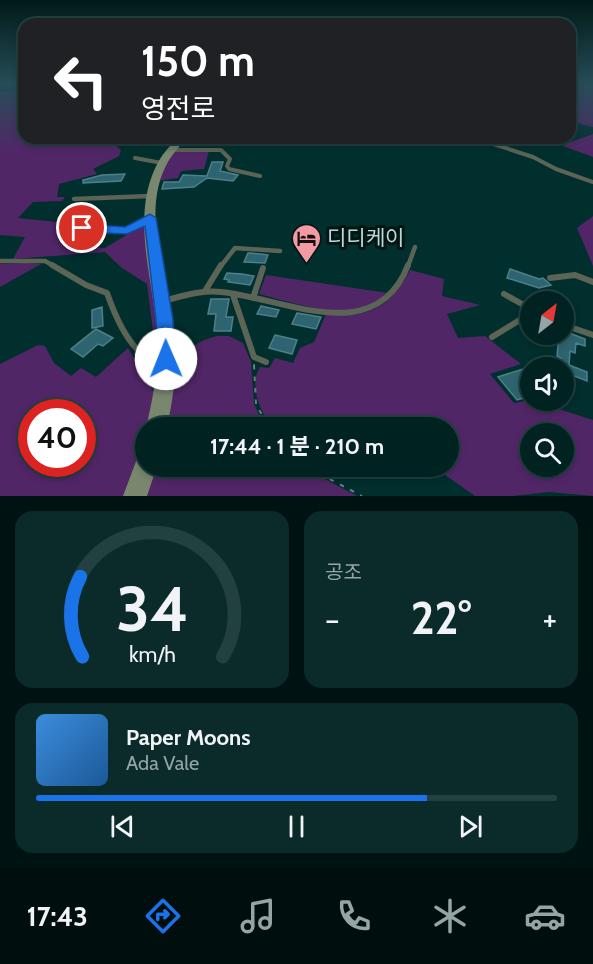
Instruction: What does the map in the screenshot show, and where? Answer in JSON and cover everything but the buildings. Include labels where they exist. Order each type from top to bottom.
[{"type":"street","points":[[158,417],[164,382],[166,337],[150,218],[150,196],[166,156],[177,144]]},
{"type":"street","points":[[135,496],[142,477]]},
{"type":"lane","points":[[493,144],[533,157],[556,170],[593,182]]},
{"type":"lane","points":[[135,158],[221,150],[230,159],[227,166],[229,169],[260,176]]},
{"type":"lane","points":[[74,199],[150,196]]},
{"type":"lane","points":[[66,240],[78,229],[127,231],[150,218]]},
{"type":"lane","points":[[162,302],[205,291],[331,312],[361,312],[372,309],[393,292],[400,283],[415,247]]},
{"type":"lane","points":[[205,291],[229,253],[235,248],[280,251]]},
{"type":"lane","points":[[0,261],[45,261],[107,293],[114,312],[137,349],[147,355],[166,359]]},
{"type":"lane","points":[[253,298],[263,268]]},
{"type":"lane","points":[[550,278],[576,275],[593,282]]},
{"type":"lane","points":[[504,294],[520,304]]},
{"type":"lane","points":[[233,295],[254,357],[266,362]]},
{"type":"lane","points":[[492,337],[520,318]]},
{"type":"lane","points":[[574,328],[593,335]]},
{"type":"path","points":[[254,357],[256,404],[263,417]]},
{"type":"path","points":[[326,477],[362,496]]},
{"type":"shaded area","points":[[0,107],[18,107],[18,144],[118,144],[117,147],[121,150],[119,156],[93,169],[97,174],[59,184],[57,197],[65,197],[62,201],[33,202],[18,218],[77,224],[62,240],[68,241],[64,246],[105,248],[146,223],[159,323],[153,331],[147,284],[122,268],[105,252],[13,259],[25,237],[0,235]]},
{"type":"shaded area","points":[[576,107],[593,107],[593,127],[576,123]]},
{"type":"shaded area","points":[[593,134],[593,157],[563,146],[576,144],[576,140]]},
{"type":"shaded area","points":[[209,151],[204,169],[181,171],[178,178],[157,181],[172,152]]},
{"type":"shaded area","points":[[593,216],[593,266],[577,228]]},
{"type":"shaded area","points":[[0,264],[41,264],[0,287]]},
{"type":"shaded area","points":[[410,270],[444,279],[442,296],[480,305],[447,314],[458,338],[485,336],[520,363],[490,374],[514,403],[520,402],[520,411],[565,411],[593,420],[593,496],[549,492],[513,496],[475,496],[448,477],[459,477],[459,417],[265,417],[257,398],[255,382],[260,367],[269,368],[275,358],[293,363],[300,348],[314,342],[326,314],[366,312],[386,302]]},
{"type":"shaded area","points":[[266,275],[388,293],[374,303],[359,308],[326,310],[259,294]]},
{"type":"shaded area","points":[[217,336],[229,336],[243,343],[251,362],[254,404],[260,417],[165,417],[174,371],[188,350]]},
{"type":"shaded area","points":[[38,345],[45,346],[54,363],[71,376],[81,368],[96,377],[128,348],[155,394],[149,417],[135,417],[135,472],[127,496],[0,496],[0,364]]},
{"type":"shaded area","points":[[149,477],[321,477],[357,496],[143,496]]},
{"type":"place","name":"디디케이","points":[[306,264]]},
{"type":"route","points":[[82,228],[127,231],[150,218],[166,337],[166,359]]}]
